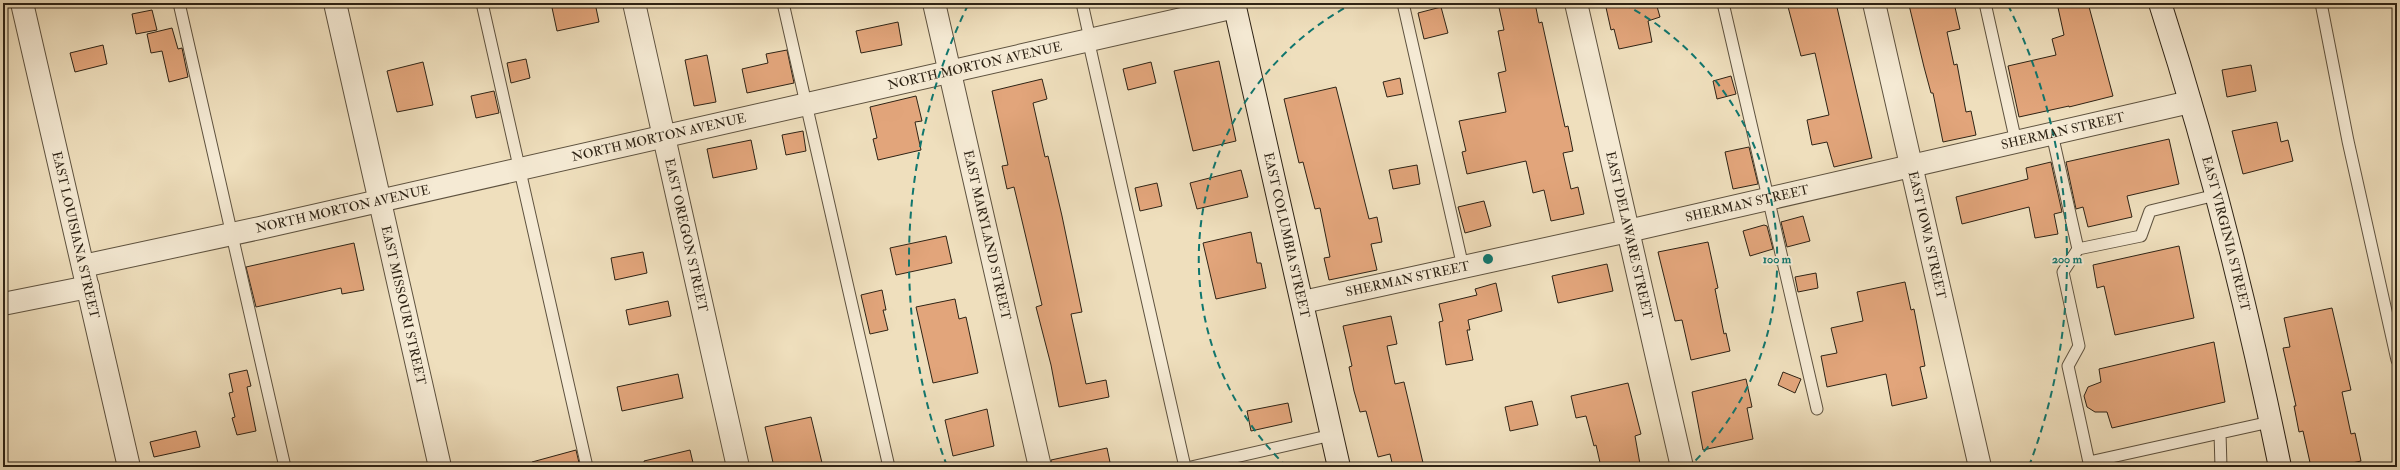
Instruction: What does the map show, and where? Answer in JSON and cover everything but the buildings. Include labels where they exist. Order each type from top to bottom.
[{"type":"street","name":"EAST LOUISIANA STREET","points":[[22,3],[129,467]]},
{"type":"street","name":"EAST MISSOURI STREET","points":[[335,3],[440,467]]},
{"type":"street","name":"EAST OREGON STREET","points":[[634,3],[665,135],[738,467]]},
{"type":"street","name":"EAST MARYLAND STREET","points":[[934,3],[1040,467]]},
{"type":"street","name":"EAST DELAWARE STREET","points":[[1576,3],[1682,467]]},
{"type":"street","name":"EAST IOWA STREET","points":[[1874,3],[1980,467]]},
{"type":"street","name":"EAST VIRGINIA STREET","points":[[2160,3],[2190,102],[2242,291],[2280,467]]},
{"type":"street","name":"NORTH MORTON AVENUE","points":[[83,266],[233,234],[665,135],[805,105],[1234,5]]},
{"type":"street","name":"EAST COLUMBIA STREET","points":[[1234,5],[1303,302],[1339,467]]},
{"type":"street","name":"SHERMAN STREET","points":[[1303,302],[1628,231],[2190,102]]},
{"type":"street","points":[[3,304],[88,287]]},
{"type":"lane","points":[[179,3],[285,467]]},
{"type":"lane","points":[[482,3],[587,467]]},
{"type":"lane","points":[[783,3],[805,105],[889,467]]},
{"type":"lane","points":[[1082,3],[1186,467]]},
{"type":"lane","points":[[1403,3],[1463,267]]},
{"type":"lane","points":[[1723,3],[1817,409]]},
{"type":"lane","points":[[1985,3],[2016,142]]},
{"type":"lane","points":[[2321,3],[2348,141],[2397,360]]},
{"type":"lane","points":[[2052,134],[2078,249]]},
{"type":"lane","points":[[2216,195],[2150,211],[2142,236],[2078,249],[2063,272],[2079,346],[2068,366],[2090,464],[2270,422]]},
{"type":"lane","points":[[2220,433],[2221,467]]},
{"type":"lane","points":[[1191,467],[1332,435]]}]
